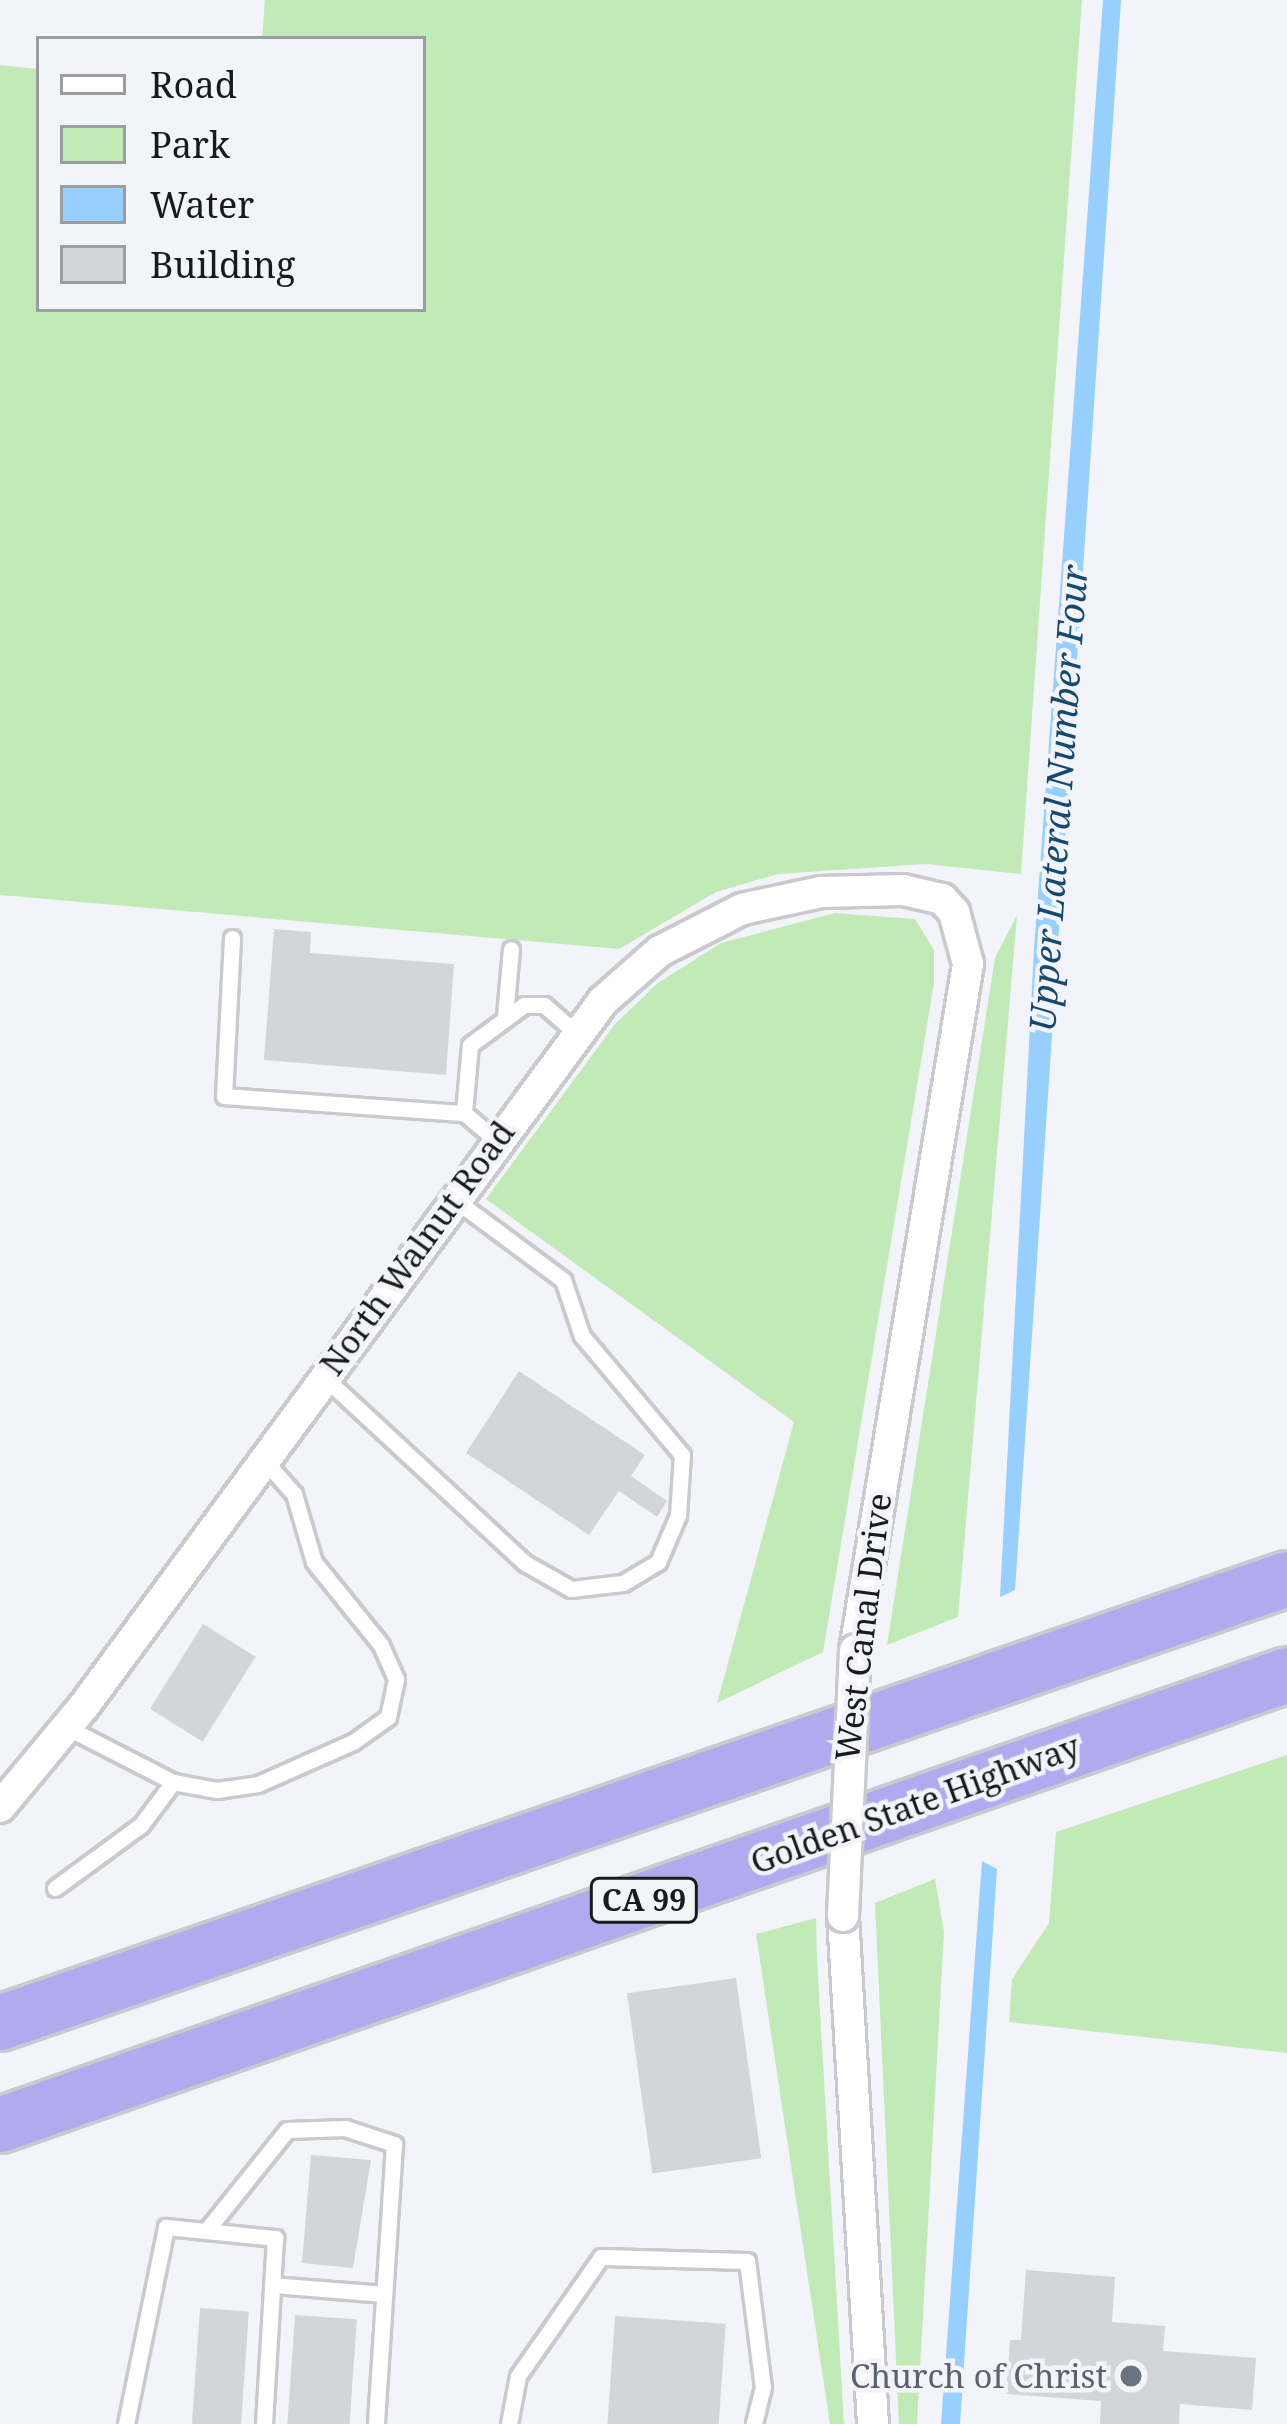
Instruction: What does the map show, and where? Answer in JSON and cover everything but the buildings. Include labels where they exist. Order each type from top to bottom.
[{"type":"highway","points":[[0,2023],[1287,1579]]},
{"type":"highway","name":"Golden State Highway","points":[[0,2125],[1287,1675]]},
{"type":"street","name":"North Walnut Road","points":[[0,1808],[68,1728],[575,1032],[660,952],[742,909],[862,889],[925,893],[954,912]]},
{"type":"street","name":"West Canal Drive","points":[[873,2424],[844,1916],[856,1650],[968,964],[954,912]]},
{"type":"lane","points":[[232,938],[224,1096],[464,1113],[496,1140]]},
{"type":"lane","points":[[505,1016],[511,950]]},
{"type":"lane","points":[[464,1113],[470,1046],[505,1016],[544,1004],[575,1032]]},
{"type":"lane","points":[[324,1376],[453,1504],[525,1563],[571,1589],[623,1583],[658,1562],[678,1515],[682,1455],[582,1336],[563,1280],[454,1198]]},
{"type":"lane","points":[[68,1728],[173,1782],[217,1790],[258,1784],[353,1742],[388,1717],[396,1679],[381,1645],[314,1562],[294,1494],[262,1457]]},
{"type":"lane","points":[[55,1888],[141,1825],[173,1782]]},
{"type":"lane","points":[[206,2230],[287,2130],[345,2128],[394,2144],[376,2424]]},
{"type":"lane","points":[[126,2424],[166,2228],[275,2238],[264,2424]]},
{"type":"lane","points":[[509,2424],[518,2376],[601,2257],[747,2261],[763,2387],[754,2424]]},
{"type":"lane","points":[[272,2285],[384,2294]]},
{"type":"green space","points":[[265,0],[1082,0],[1021,874],[925,864],[778,874],[716,892],[619,949],[0,895],[0,65],[36,69],[36,312],[426,312],[426,36],[262,36]]},
{"type":"green space","points":[[835,913],[915,919],[934,950],[934,983],[823,1652],[717,1703],[794,1422],[486,1199],[615,1024],[658,983],[721,943]]},
{"type":"green space","points":[[1017,915],[958,1617],[887,1645],[995,958]]},
{"type":"green space","points":[[1287,1755],[1287,2053],[1009,2022],[1012,1979],[1049,1923],[1056,1832]]},
{"type":"green space","points":[[935,1879],[944,1932],[917,2424],[899,2424],[875,1903]]},
{"type":"green space","points":[[816,1918],[844,2424],[830,2424],[756,1934]]},
{"type":"water","name":"Upper Lateral Number Four","points":[[1103,0],[1121,0],[1015,1590],[1000,1597],[1034,949]]},
{"type":"water","points":[[982,1861],[997,1869],[960,2424],[941,2424]]},
{"type":"place","name":"Church of Christ","points":[[1131,2376]]}]
